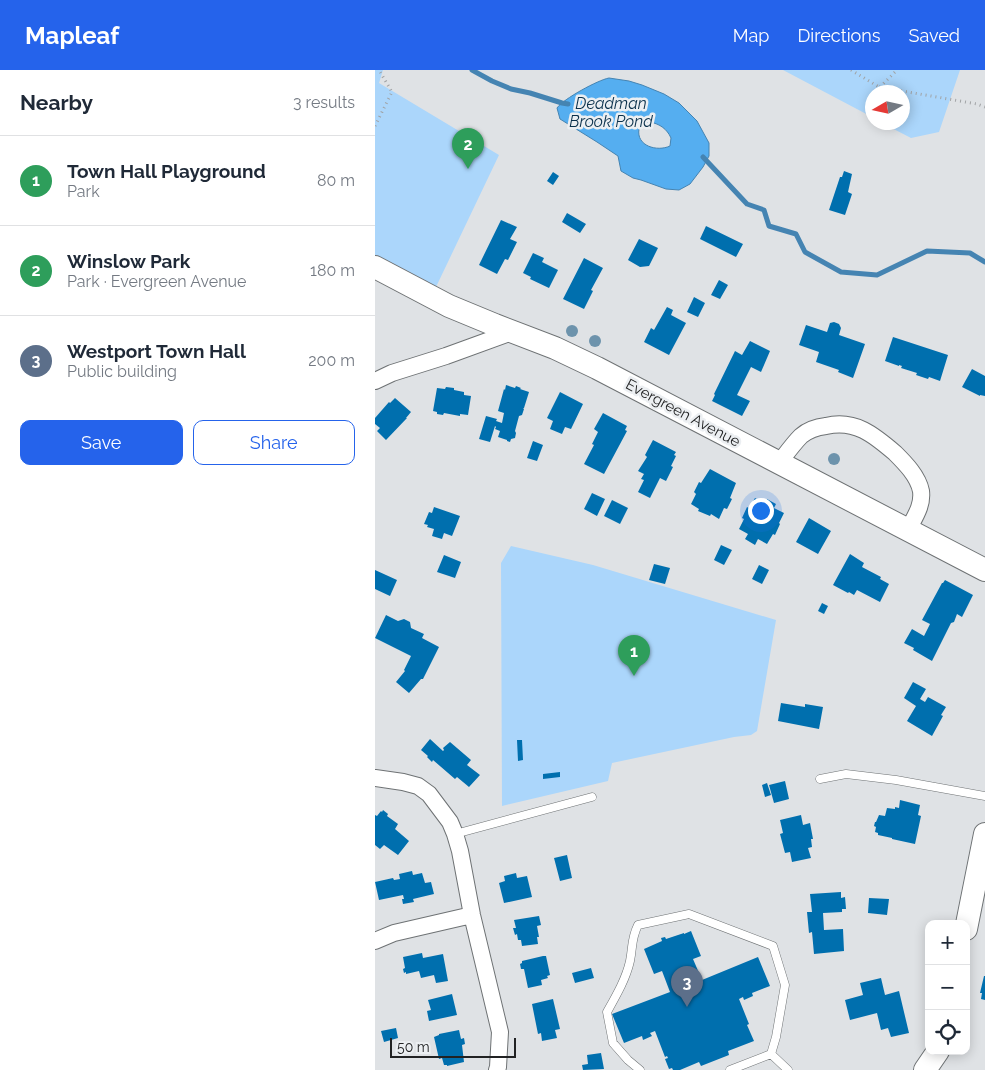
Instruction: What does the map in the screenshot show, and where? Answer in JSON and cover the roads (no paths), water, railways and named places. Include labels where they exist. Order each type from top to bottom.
[{"type":"main road","name":"Evergreen Avenue","points":[[375,267],[449,306],[555,348],[589,364],[985,570]]},
{"type":"main road","points":[[968,920],[985,834]]},
{"type":"main road","points":[[925,1070],[935,1055]]},
{"type":"street","points":[[375,381],[392,372],[446,356],[512,332]]},
{"type":"street","points":[[779,463],[794,443],[803,435],[816,428],[843,424],[864,430],[877,438],[900,458],[918,482],[921,491],[919,509],[907,530]]},
{"type":"street","points":[[375,778],[418,786],[429,794],[450,822],[460,852],[472,915],[500,1032],[497,1070]]},
{"type":"street","points":[[375,941],[393,933],[472,915]]},
{"type":"lane","points":[[819,779],[846,774],[896,780],[985,796]]},
{"type":"lane","points":[[455,834],[592,797]]},
{"type":"lane","points":[[640,1070],[613,1043],[607,1012],[621,986],[630,961],[633,935],[638,925],[689,914],[773,946],[785,985],[776,1037],[771,1054]]},
{"type":"lane","points":[[730,1070],[771,1054]]},
{"type":"lane","points":[[771,1054],[788,1070]]},
{"type":"water","name":"Deadman Brook Pond","points":[[609,78],[629,81],[664,94],[679,103],[697,121],[709,143],[709,156],[690,184],[679,190],[666,189],[633,178],[621,171],[618,156],[560,119],[557,108],[561,104],[581,90]],"holes":[[[650,122],[663,127],[671,138],[670,146],[654,148],[641,140],[639,129],[644,124]]]},
{"type":"waterway","points":[[472,70],[511,89],[568,104]]},
{"type":"waterway","points":[[703,157],[747,204],[764,210],[769,226],[796,234],[805,252],[841,272],[877,275],[927,251],[970,253],[985,262]]},
{"type":"place","name":"Winslow Park","points":[[468,169]]},
{"type":"place","name":"Town Hall Playground","points":[[634,676]]},
{"type":"place","name":"Westport Town Hall","points":[[687,1007]]}]
